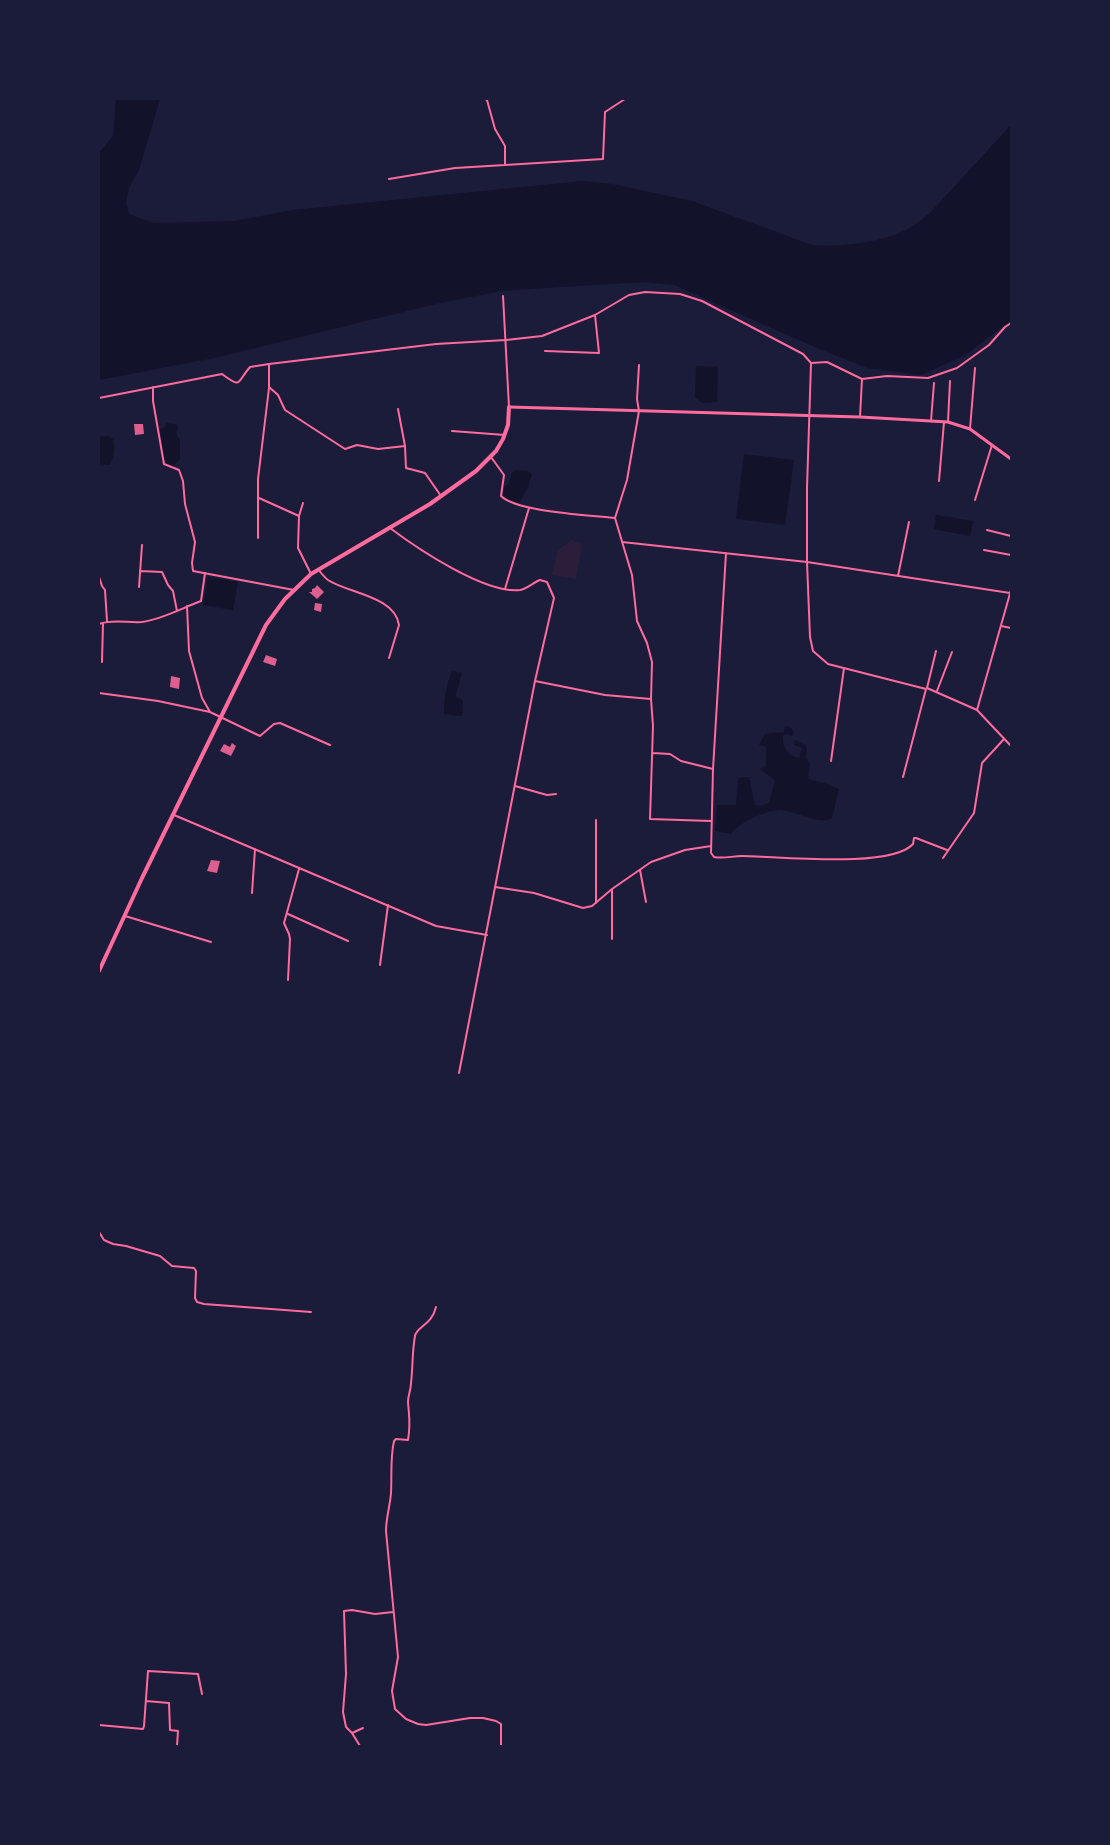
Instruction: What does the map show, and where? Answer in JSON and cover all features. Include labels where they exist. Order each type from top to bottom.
[{"type":"main road","points":[[99,972],[220,718],[266,626],[285,599],[318,569],[390,528],[469,477],[491,457],[505,435],[509,407],[860,417],[946,422],[970,429],[1011,459]]},
{"type":"street","points":[[485,99],[495,129],[505,146],[505,165]]},
{"type":"street","points":[[389,179],[455,168],[603,159],[605,112],[625,99]]},
{"type":"street","points":[[99,398],[222,374],[236,383],[250,367],[269,364],[436,344],[542,336],[595,315],[628,296],[645,292],[680,294],[702,301],[803,354],[811,363],[807,562],[810,637],[813,651],[828,664],[937,691],[977,710],[1011,747]]},
{"type":"street","points":[[503,296],[509,407]]},
{"type":"street","points":[[545,351],[599,353],[595,315]]},
{"type":"street","points":[[811,363],[827,362],[862,379],[887,376],[928,378],[957,368],[989,345],[1011,323]]},
{"type":"street","points":[[258,538],[258,479],[269,387],[269,364]]},
{"type":"street","points":[[639,365],[637,399],[639,411],[627,480],[615,518],[632,575],[637,621],[647,643],[652,662],[653,726],[650,819],[711,821]]},
{"type":"street","points":[[970,429],[975,368]]},
{"type":"street","points":[[860,417],[862,379]]},
{"type":"street","points":[[939,482],[950,381]]},
{"type":"street","points":[[932,421],[934,383]]},
{"type":"street","points":[[153,387],[153,401],[164,464],[179,470],[183,481],[185,504],[195,542],[193,571],[294,590]]},
{"type":"street","points":[[269,387],[278,394],[285,410],[345,449],[357,446],[378,448],[405,446]]},
{"type":"street","points":[[398,409],[405,446],[406,468],[425,473],[441,496]]},
{"type":"street","points":[[452,431],[505,435]]},
{"type":"street","points":[[975,500],[992,445]]},
{"type":"street","points":[[491,457],[504,475],[501,496],[512,503],[615,518]]},
{"type":"street","points":[[99,482],[99,493]]},
{"type":"street","points":[[259,498],[299,516]]},
{"type":"street","points":[[303,503],[299,516],[298,548],[311,574]]},
{"type":"street","points":[[505,589],[529,507]]},
{"type":"street","points":[[898,576],[909,522]]},
{"type":"street","points":[[390,528],[443,563],[496,588],[522,590],[540,580],[547,582],[554,598],[535,681],[459,1073]]},
{"type":"street","points":[[987,530],[1011,536]]},
{"type":"street","points":[[622,542],[807,562],[1011,592],[1010,603],[1001,626],[977,710]]},
{"type":"street","points":[[140,586],[142,545]]},
{"type":"street","points":[[984,550],[1011,555]]},
{"type":"street","points":[[726,554],[713,769],[711,853],[714,857],[720,858],[740,856],[836,859],[888,856],[909,848],[914,838],[947,850]]},
{"type":"street","points":[[318,569],[327,579],[379,601],[394,612],[399,625],[389,658]]},
{"type":"street","points":[[140,571],[162,572],[173,591],[177,611]]},
{"type":"street","points":[[102,662],[101,623],[107,621],[142,622],[201,601],[205,573]]},
{"type":"street","points":[[99,577],[105,590],[107,621]]},
{"type":"street","points":[[187,606],[191,660],[202,698],[210,712]]},
{"type":"street","points":[[1001,626],[1011,628]]},
{"type":"street","points":[[903,777],[936,651]]},
{"type":"street","points":[[937,691],[952,652]]},
{"type":"street","points":[[831,760],[844,668]]},
{"type":"street","points":[[535,681],[605,695],[651,699]]},
{"type":"street","points":[[99,693],[158,701],[210,712],[260,736],[274,724],[280,723],[330,745]]},
{"type":"street","points":[[943,858],[974,813],[982,763],[1004,739]]},
{"type":"street","points":[[652,753],[669,754],[681,761],[713,769]]},
{"type":"street","points":[[515,786],[547,795],[556,794]]},
{"type":"street","points":[[173,815],[436,926],[487,935]]},
{"type":"street","points":[[596,820],[596,903]]},
{"type":"street","points":[[495,887],[534,893],[583,908],[592,906],[651,862],[673,854],[711,846]]},
{"type":"street","points":[[252,893],[255,849]]},
{"type":"street","points":[[288,980],[290,939],[284,923],[299,868]]},
{"type":"street","points":[[640,870],[646,902]]},
{"type":"street","points":[[612,889],[612,939]]},
{"type":"street","points":[[380,965],[388,905]]},
{"type":"street","points":[[287,913],[348,941]]},
{"type":"street","points":[[125,916],[211,942]]},
{"type":"street","points":[[99,954],[105,957]]},
{"type":"street","points":[[99,1232],[104,1240],[113,1244],[160,1256],[172,1266],[194,1268],[196,1271],[195,1298],[197,1302],[204,1305],[311,1312]]},
{"type":"street","points":[[436,1307],[429,1322],[416,1331],[414,1336],[411,1358],[413,1367],[408,1402],[411,1425],[408,1440],[396,1439],[391,1452],[391,1493],[386,1517],[386,1531],[398,1658],[392,1691],[395,1709],[406,1719],[418,1724],[426,1725],[470,1718],[496,1721],[501,1724],[501,1746]]},
{"type":"street","points":[[360,1746],[352,1732],[346,1727],[343,1712],[344,1611],[375,1614],[393,1612]]},
{"type":"street","points":[[99,1725],[142,1729],[148,1671],[198,1674],[202,1694]]},
{"type":"street","points":[[146,1701],[169,1703],[170,1730],[178,1731],[177,1746]]},
{"type":"street","points":[[352,1732],[363,1728]]},
{"type":"shaded area","points":[[116,99],[160,99],[139,170],[129,188],[126,203],[129,214],[153,223],[235,221],[293,210],[583,181],[612,184],[692,201],[812,245],[822,246],[873,241],[897,234],[912,226],[930,213],[1011,125],[1011,320],[967,354],[921,375],[867,368],[674,285],[645,282],[545,288],[501,291],[440,303],[214,358],[99,380],[99,153],[113,136]]},
{"type":"shaded area","points":[[696,366],[718,367],[717,402],[702,403],[695,397]]},
{"type":"shaded area","points":[[166,422],[177,425],[176,434],[180,440],[180,459],[173,466],[164,462],[160,429],[165,427]]},
{"type":"shaded area","points":[[101,436],[113,439],[114,449],[110,465],[99,464],[99,438]]},
{"type":"shaded area","points":[[744,454],[794,460],[785,525],[736,519]]},
{"type":"shaded area","points":[[516,470],[528,471],[532,474],[528,488],[519,503],[506,499],[503,493],[512,473]]},
{"type":"shaded area","points":[[936,515],[973,521],[970,536],[934,529]]},
{"type":"shaded area","points":[[571,540],[582,545],[576,579],[552,575],[557,551]]},
{"type":"shaded area","points":[[208,577],[238,582],[233,610],[203,605]]},
{"type":"shaded area","points":[[452,671],[462,673],[455,697],[463,700],[462,716],[444,714],[446,692]]},
{"type":"shaded area","points":[[785,726],[794,732],[792,736],[787,734],[783,736],[784,747],[788,753],[799,758],[802,748],[794,745],[795,740],[806,745],[805,757],[810,763],[808,779],[839,789],[832,818],[821,820],[776,810],[746,821],[731,834],[715,831],[717,805],[736,805],[738,778],[749,777],[755,805],[769,803],[775,780],[760,769],[766,767],[766,747],[759,745],[765,734],[784,732]]},
{"type":"building","points":[[134,424],[143,424],[144,434],[135,435]]},
{"type":"building","points":[[317,585],[324,592],[317,599],[309,592],[312,592]]},
{"type":"building","points":[[315,603],[322,604],[321,612],[314,610]]},
{"type":"building","points":[[266,655],[277,659],[275,666],[263,662]]},
{"type":"building","points":[[171,676],[180,678],[179,689],[170,687]]},
{"type":"building","points":[[232,743],[236,746],[231,756],[220,751],[224,744],[230,747]]},
{"type":"building","points":[[211,860],[220,861],[217,873],[207,871]]}]
